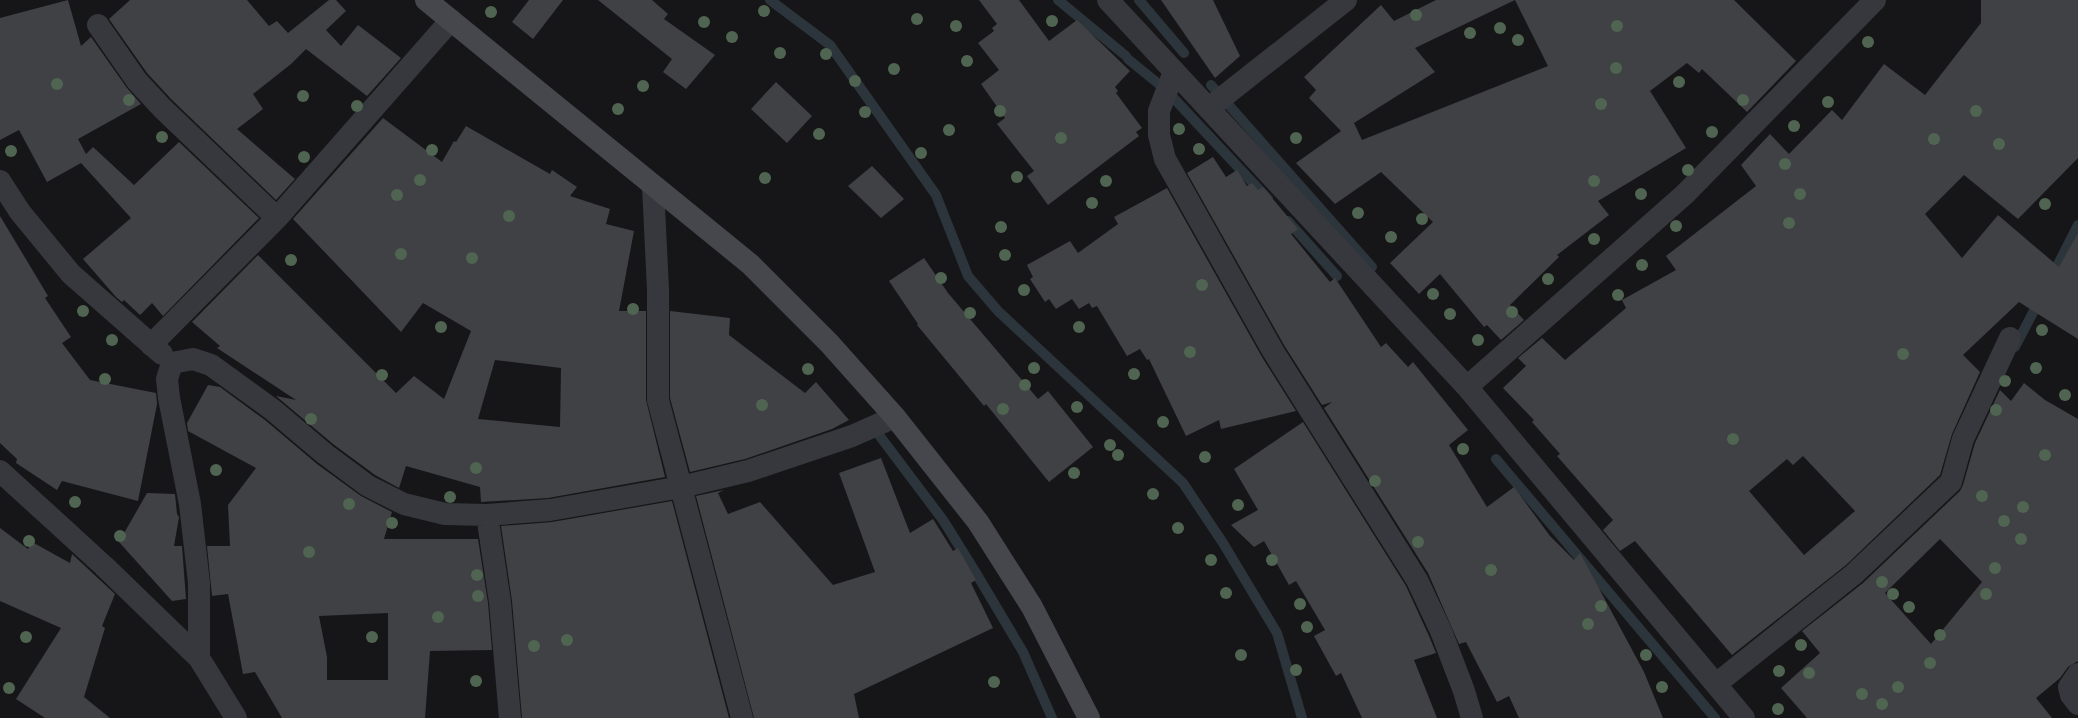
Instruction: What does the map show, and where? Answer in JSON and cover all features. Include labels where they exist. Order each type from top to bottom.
[{"type":"main road","points":[[426,0],[750,264],[829,342],[896,417],[978,522],[1032,607],[1089,718]]},
{"type":"street","points":[[1108,0],[1467,387],[1744,718]]},
{"type":"street","points":[[1208,108],[1346,0]]},
{"type":"street","points":[[1467,387],[1685,194],[1875,0]]},
{"type":"street","points":[[151,345],[277,218],[451,20]]},
{"type":"street","points":[[98,25],[137,82],[162,108],[277,218]]},
{"type":"street","points":[[1174,72],[1159,111],[1159,135],[1165,159],[1273,351],[1417,580],[1441,631],[1464,691],[1472,718]]},
{"type":"street","points":[[0,181],[20,212],[71,274],[172,363]]},
{"type":"street","points":[[653,186],[658,290],[658,400],[742,718]]},
{"type":"street","points":[[1716,684],[1854,574],[1951,482],[1963,439],[2010,338]]},
{"type":"street","points":[[172,363],[193,359],[211,365],[273,410],[325,454],[368,486],[404,504],[445,514],[487,515],[550,510],[682,487],[748,471],[852,436],[896,417]]},
{"type":"street","points":[[172,363],[167,379],[169,398],[190,504],[199,583],[199,658]]},
{"type":"street","points":[[0,471],[104,566],[199,658],[236,718]]},
{"type":"street","points":[[487,515],[500,602],[510,718]]},
{"type":"street","points":[[2078,674],[2069,687],[2071,695],[2078,704]]},
{"type":"building","points":[[68,0],[81,46],[91,37],[127,88],[141,104],[78,139],[86,154],[93,147],[134,185],[179,142],[259,218],[163,316],[152,303],[140,315],[124,300],[122,302],[116,297],[83,259],[131,218],[81,163],[47,182],[19,130],[0,140],[0,18]]},
{"type":"building","points":[[130,0],[247,0],[269,26],[277,21],[288,33],[329,0],[336,0],[346,11],[326,30],[341,46],[358,25],[401,58],[367,96],[306,49],[291,64],[253,94],[263,109],[237,129],[295,179],[276,200],[171,99],[147,73],[109,19]]},
{"type":"building","points":[[529,0],[563,0],[533,39],[512,22]]},
{"type":"building","points":[[598,0],[652,0],[668,14],[664,19],[715,55],[686,89],[663,72],[672,59]]},
{"type":"building","points":[[979,0],[1019,0],[1049,41],[1077,20],[1130,71],[1115,87],[1118,91],[1116,93],[1142,128],[1136,132],[1139,136],[1048,205],[1027,176],[1034,171],[997,124],[1005,118],[981,84],[999,70],[978,43],[994,31],[992,28],[997,24]]},
{"type":"building","points":[[1161,0],[1213,0],[1240,56],[1215,78]]},
{"type":"building","points":[[1436,0],[1515,0],[1734,0],[1796,61],[1747,112],[1702,69],[1699,73],[1687,63],[1650,91],[1686,148],[1598,201],[1609,215],[1557,255],[1559,257],[1510,305],[1524,320],[1501,340],[1487,325],[1484,327],[1440,274],[1419,294],[1390,263],[1433,222],[1381,172],[1335,204],[1296,163],[1341,131],[1309,98],[1316,90],[1304,77],[1381,5],[1394,21]],"holes":[[[1515,0],[1548,66],[1362,140],[1354,123],[1435,72],[1415,48]]]},
{"type":"building","points":[[1981,0],[2078,0],[2078,158],[2018,219],[1964,175],[1925,214],[1962,258],[1998,215],[2059,267],[2078,233],[2078,339],[2019,302],[1963,355],[1980,372],[1952,434],[1940,475],[1846,565],[1732,655],[1635,541],[1620,551],[1603,530],[1613,520],[1557,456],[1560,454],[1532,422],[1534,420],[1503,388],[1526,366],[1518,358],[1542,338],[1565,360],[1626,308],[1622,300],[1676,270],[1666,256],[1756,186],[1741,165],[1770,134],[1789,154],[1832,110],[1842,120],[1884,64],[1925,95],[1981,23]],"holes":[[[1803,456],[1855,511],[1804,555],[1749,491],[1787,459],[1793,465]]]},
{"type":"building","points":[[776,82],[812,116],[787,143],[751,109]]},
{"type":"building","points":[[383,118],[442,162],[454,141],[456,142],[466,126],[550,174],[552,170],[577,187],[570,196],[610,209],[606,224],[634,231],[619,311],[646,311],[646,400],[665,477],[548,498],[481,502],[480,487],[406,466],[399,488],[375,475],[333,444],[276,396],[296,400],[217,348],[220,346],[192,322],[258,255],[396,393],[414,376],[444,399],[471,331],[423,303],[401,332],[293,219]],"holes":[[[495,360],[561,368],[560,427],[478,419]]]},
{"type":"building","points":[[1213,157],[1226,177],[1237,170],[1247,186],[1252,183],[1258,190],[1263,187],[1298,229],[1291,234],[1330,282],[1335,278],[1381,347],[1386,343],[1408,367],[1413,362],[1468,430],[1449,445],[1487,507],[1514,487],[1550,536],[1574,560],[1580,553],[1644,672],[1663,718],[1519,718],[1509,696],[1497,702],[1466,642],[1459,644],[1428,573],[1324,408],[1332,402],[1322,405],[1284,345],[1187,173]]},
{"type":"building","points":[[872,166],[904,199],[881,218],[848,186]]},
{"type":"building","points":[[1167,188],[1262,357],[1296,411],[1221,429],[1219,420],[1186,436],[1149,359],[1147,360],[1140,349],[1127,356],[1097,306],[1092,308],[1089,303],[1079,309],[1072,299],[1056,309],[1049,299],[1045,302],[1030,279],[1033,277],[1027,265],[1070,241],[1078,253],[1118,224],[1114,217]]},
{"type":"building","points":[[0,216],[48,296],[45,298],[71,337],[62,343],[90,380],[156,393],[157,404],[138,501],[62,481],[57,490],[16,463],[17,459],[0,443]]},
{"type":"building","points":[[924,258],[948,293],[1038,399],[1048,391],[1093,447],[1049,482],[986,404],[984,406],[917,325],[918,324],[889,281]]},
{"type":"building","points":[[670,311],[730,318],[729,335],[805,393],[816,382],[849,420],[832,429],[745,459],[690,472],[670,398]]},
{"type":"building","points":[[2024,383],[2045,400],[2078,419],[2078,661],[2068,667],[2060,678],[2036,698],[2052,718],[1807,718],[1781,688],[1820,653],[1802,631],[1863,583],[1960,491],[1975,443],[2000,390],[2011,401]],"holes":[[[1940,539],[1982,582],[1931,644],[1885,593]]]},
{"type":"building","points":[[208,385],[220,387],[265,420],[317,464],[361,496],[392,512],[384,539],[478,539],[488,603],[492,650],[430,651],[425,718],[282,718],[255,672],[243,674],[228,594],[212,596],[207,546],[230,546],[228,505],[256,468],[188,431],[187,423]],"holes":[[[388,613],[388,680],[327,680],[327,657],[319,616]]]},
{"type":"building","points":[[1303,422],[1406,586],[1429,636],[1436,653],[1414,660],[1437,718],[1362,718],[1341,673],[1336,676],[1314,636],[1325,630],[1296,581],[1289,585],[1264,541],[1254,547],[1231,525],[1258,510],[1234,469]]},
{"type":"building","points":[[881,458],[910,533],[933,519],[953,551],[958,548],[976,580],[971,583],[993,628],[854,694],[859,718],[754,718],[696,496],[724,490],[718,493],[728,514],[760,502],[833,585],[875,572],[839,473]]},
{"type":"building","points":[[147,493],[175,494],[177,514],[179,517],[174,546],[182,546],[186,599],[172,601],[119,542]]},
{"type":"building","points":[[672,501],[729,718],[522,718],[512,601],[501,526],[552,522]]},
{"type":"building","points":[[0,528],[28,549],[32,542],[70,563],[72,554],[115,594],[102,626],[105,628],[84,697],[110,718],[45,718],[16,699],[61,628],[0,601]]},
{"type":"waterway","points":[[770,0],[830,45],[936,195],[968,276],[998,311],[1183,483],[1223,543],[1277,633],[1302,718]]},
{"type":"waterway","points":[[1058,0],[1126,56]]},
{"type":"waterway","points":[[1139,0],[1184,53]]},
{"type":"waterway","points":[[1128,59],[1166,90],[1268,199]]},
{"type":"waterway","points":[[1211,85],[1372,267]]},
{"type":"waterway","points":[[1288,221],[1337,276]]},
{"type":"waterway","points":[[2051,278],[2078,225]]},
{"type":"waterway","points":[[2015,347],[2040,299]]},
{"type":"waterway","points":[[879,435],[943,520],[976,573],[1023,652],[1052,718]]},
{"type":"waterway","points":[[1496,459],[1715,718]]}]
